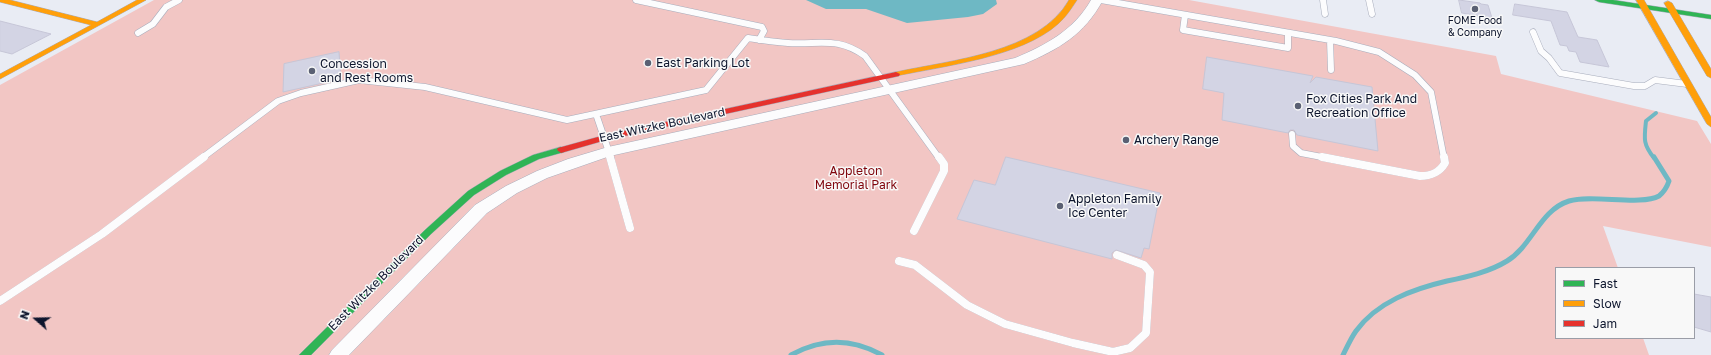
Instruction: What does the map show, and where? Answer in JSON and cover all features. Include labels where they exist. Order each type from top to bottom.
[{"type":"street","points":[[1,0],[98,24]]},
{"type":"street","points":[[0,78],[142,0]]},
{"type":"street","name":"East Witzke Boulevard","points":[[304,355],[428,232],[471,193],[503,173],[536,157],[605,138],[991,53],[1023,43],[1044,32],[1064,15],[1073,0]]},
{"type":"street","name":"East Witzke Boulevard","points":[[338,355],[481,209],[504,193],[538,175],[569,163],[608,152],[1004,65],[1033,55],[1050,47],[1076,30],[1090,14],[1097,0]]},
{"type":"street","points":[[1599,0],[1642,4],[1711,17]]},
{"type":"street","points":[[1666,0],[1711,76]]},
{"type":"street","points":[[1642,4],[1711,124]]},
{"type":"lane","points":[[138,33],[152,24],[166,7],[179,0]]},
{"type":"lane","points":[[636,0],[758,26],[764,31],[759,40]]},
{"type":"lane","points":[[1101,0],[1330,40],[1379,52],[1400,64],[1431,92],[1445,163],[1443,169],[1430,176],[1422,177],[1301,152],[1293,146],[1292,134]]},
{"type":"lane","points":[[1324,0],[1325,14]]},
{"type":"lane","points":[[1369,0],[1372,14]]},
{"type":"lane","points":[[1185,15],[1183,30],[1288,48],[1288,33]]},
{"type":"lane","points":[[1533,32],[1540,51],[1549,58],[1560,73],[1634,86],[1645,86],[1655,80],[1687,84]]},
{"type":"lane","points":[[0,301],[102,234],[278,101],[301,93],[359,80],[424,87],[567,120],[706,90],[748,38],[788,43],[835,42],[849,45],[865,56],[919,132],[944,164],[944,171],[914,231]]},
{"type":"lane","points":[[1330,40],[1331,70]]},
{"type":"lane","points":[[596,114],[605,138],[630,228]]},
{"type":"lane","points":[[899,261],[915,265],[966,305],[1005,324],[1073,343],[1113,352],[1130,348],[1146,333],[1150,272],[1144,265],[1117,255]]},
{"type":"green space","name":"Appleton Memorial Park","points":[[154,0],[1189,0],[1496,56],[1501,74],[1697,121],[1711,144],[1711,247],[1603,226],[1618,267],[1555,267],[1555,339],[1643,339],[1649,355],[0,355],[0,85]]},
{"type":"water","points":[[806,0],[996,0],[997,4],[983,14],[968,17],[907,23],[866,9],[826,9]]},
{"type":"building","name":"FOME Food & Company","points":[[1459,0],[1488,5],[1492,18],[1462,13]]},
{"type":"building","points":[[1515,4],[1567,12],[1578,37],[1597,40],[1609,67],[1580,62],[1576,52],[1569,51],[1567,46],[1560,45],[1551,21],[1513,15]]},
{"type":"building","points":[[0,21],[51,34],[12,54],[0,51]]},
{"type":"building","name":"Concession and Rest Rooms","points":[[339,52],[341,79],[283,92],[284,64]]},
{"type":"building","name":"Fox Cities Park And Recreation Office","points":[[1207,57],[1313,76],[1310,83],[1316,77],[1372,87],[1378,151],[1297,135],[1294,130],[1290,130],[1288,133],[1222,120],[1224,93],[1203,89]]},
{"type":"building","name":"Appleton Family Ice Center","points":[[1006,157],[1160,193],[1149,249],[1144,248],[1141,258],[1116,250],[1112,253],[1112,259],[957,219],[974,180],[995,185]]},
{"type":"building","points":[[1695,294],[1711,297],[1711,332],[1695,327]]},
{"type":"waterway","points":[[1654,158],[1646,145],[1645,132],[1646,121],[1656,113]]},
{"type":"waterway","points":[[1343,355],[1356,331],[1374,312],[1397,298],[1421,288],[1478,274],[1507,261],[1523,247],[1543,220],[1559,206],[1569,201],[1579,199],[1641,200],[1659,196],[1669,181],[1654,157]]},
{"type":"waterway","points":[[791,355],[814,345],[836,342],[859,345],[882,355]]},
{"type":"traffic: fast","points":[[1599,0],[1711,17]]},
{"type":"traffic: fast","points":[[304,355],[428,232],[471,193],[503,173],[536,157],[561,150]]},
{"type":"traffic: slow","points":[[1,0],[98,24]]},
{"type":"traffic: slow","points":[[0,77],[142,0]]},
{"type":"traffic: slow","points":[[896,74],[980,56],[1022,43],[1040,34],[1060,19],[1073,0]]},
{"type":"traffic: slow","points":[[1640,0],[1711,124]]},
{"type":"traffic: slow","points":[[1668,3],[1711,76]]},
{"type":"traffic: jam","points":[[561,150],[605,138],[896,74]]},
{"type":"place","name":"FOME Food & Company","points":[[1475,9]]},
{"type":"place","name":"East Parking Lot","points":[[648,63]]},
{"type":"place","name":"Concession and Rest Rooms","points":[[312,71]]},
{"type":"place","name":"Fox Cities Park And Recreation Office","points":[[1298,106]]},
{"type":"place","name":"Archery Range","points":[[1126,140]]},
{"type":"place","name":"Appleton Family Ice Center","points":[[1060,206]]}]
